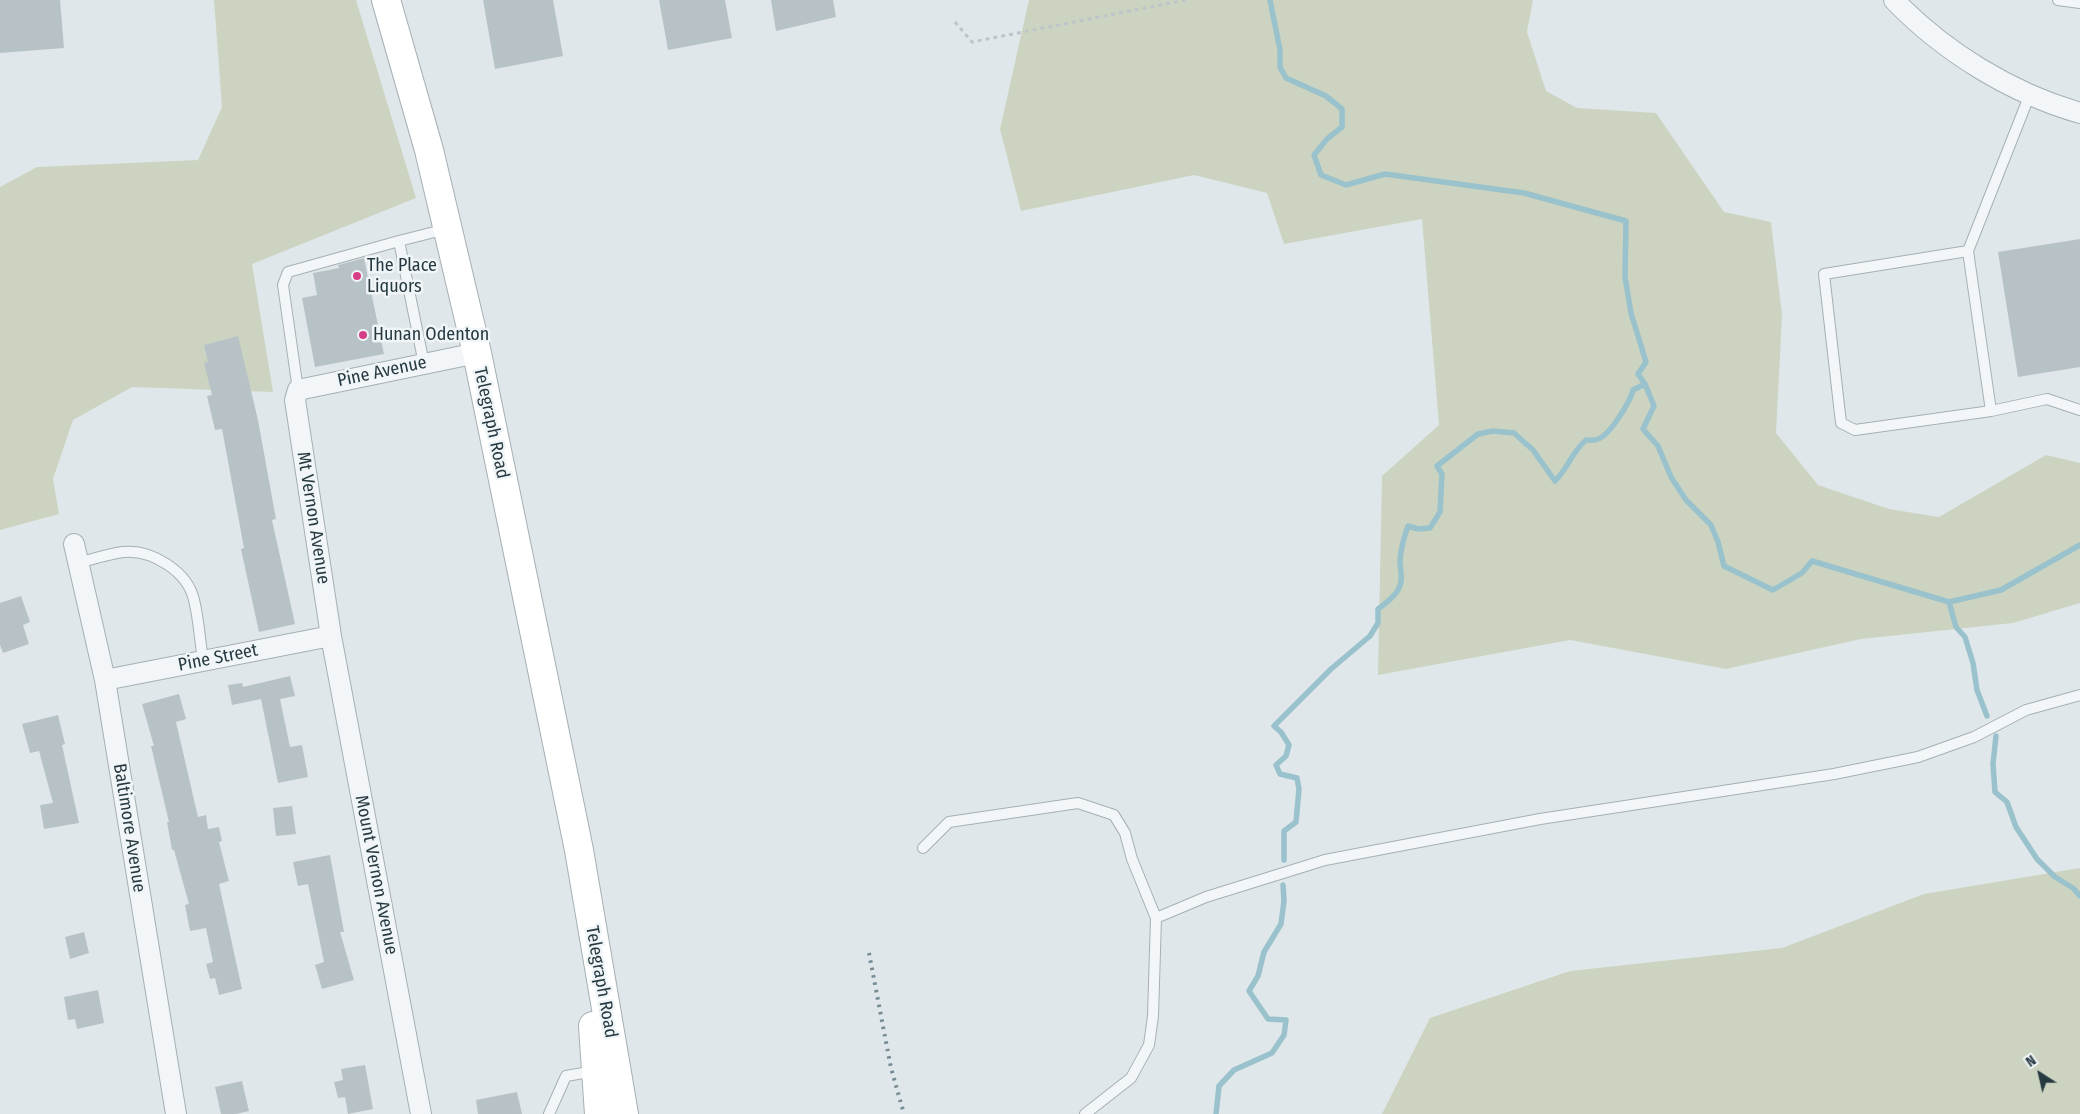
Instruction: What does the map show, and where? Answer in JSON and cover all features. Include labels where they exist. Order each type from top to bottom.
[{"type":"main road","name":"Telegraph Road","points":[[386,0],[429,150],[476,353],[579,850],[624,1114]]},
{"type":"main road","name":"Telegraph Road","points":[[579,850],[599,1114]]},
{"type":"street","points":[[1894,0],[1912,18],[1950,48],[1990,75],[2052,105],[2080,112]]},
{"type":"street","name":"Pine Avenue","points":[[296,395],[476,353]]},
{"type":"street","name":"Mt Vernon Avenue","points":[[296,395],[330,636]]},
{"type":"street","name":"Baltimore Avenue","points":[[74,544],[105,680],[176,1114]]},
{"type":"street","name":"Pine Street","points":[[105,680],[330,636]]},
{"type":"street","name":"Mount Vernon Avenue","points":[[330,636],[421,1114]]},
{"type":"lane","points":[[2058,0],[2080,3]]},
{"type":"lane","points":[[1990,410],[1968,251],[2030,94]]},
{"type":"lane","points":[[296,395],[282,285],[288,272],[448,228]]},
{"type":"lane","points":[[399,241],[424,364]]},
{"type":"lane","points":[[1968,251],[1824,274],[1841,423],[1854,430],[1990,410],[2047,399],[2080,410]]},
{"type":"lane","points":[[78,564],[125,552],[143,554],[160,560],[177,572],[189,586],[194,600],[203,661]]},
{"type":"lane","points":[[1156,918],[1206,897],[1325,860],[1540,819],[1834,774],[1918,757],[1974,737],[2026,710],[2080,695]]},
{"type":"lane","points":[[923,848],[949,822],[1078,803],[1114,815],[1125,833],[1132,859],[1156,918],[1153,1016],[1149,1045],[1131,1078],[1085,1114]]},
{"type":"lane","points":[[549,1114],[566,1076],[596,1070]]},
{"type":"lane","points":[[554,1103],[560,1114]]},
{"type":"path","points":[[955,22],[972,42],[1186,0]]},
{"type":"green space","points":[[214,0],[356,0],[416,198],[252,264],[273,392],[132,387],[73,420],[53,479],[59,514],[0,530],[0,187],[37,167],[198,160],[222,107]]},
{"type":"green space","points":[[1029,0],[1533,0],[1527,32],[1546,91],[1577,108],[1656,113],[1724,212],[1771,222],[1782,315],[1776,433],[1818,485],[1889,509],[1939,517],[2046,455],[2080,463],[2080,603],[2013,623],[1861,639],[1726,669],[1570,640],[1378,675],[1382,476],[1439,425],[1422,219],[1284,244],[1267,193],[1194,175],[1021,211],[1000,129]]},
{"type":"green space","points":[[2080,868],[2080,1114],[1382,1114],[1430,1018],[1570,971],[1782,948],[1924,894]]},
{"type":"building","points":[[0,0],[60,0],[64,48],[0,53]]},
{"type":"building","points":[[483,0],[553,0],[563,56],[495,69]]},
{"type":"building","points":[[659,0],[725,0],[732,38],[668,50]]},
{"type":"building","points":[[771,0],[833,0],[836,17],[776,31]]},
{"type":"building","points":[[2080,239],[2080,367],[2018,377],[1998,252]]},
{"type":"building","points":[[364,258],[384,354],[315,367],[302,298],[317,295],[313,273],[339,268],[338,265]]},
{"type":"building","points":[[238,336],[258,420],[276,519],[272,520],[295,624],[259,632],[241,549],[244,548],[222,429],[215,430],[207,396],[212,395],[204,363],[208,362],[204,345]]},
{"type":"building","points":[[21,596],[30,622],[23,625],[29,644],[3,653],[0,645],[0,603]]},
{"type":"building","points":[[290,676],[295,696],[280,699],[290,747],[302,745],[308,777],[278,783],[261,699],[232,705],[228,685],[242,683],[243,687]]},
{"type":"building","points":[[179,694],[186,719],[176,722],[198,817],[206,815],[208,829],[219,827],[222,841],[219,842],[229,881],[219,884],[242,989],[219,995],[215,978],[210,979],[206,964],[213,962],[206,928],[190,931],[185,905],[189,904],[174,850],[172,850],[167,822],[169,822],[151,746],[154,746],[142,704]]},
{"type":"building","points":[[58,715],[65,744],[62,745],[79,823],[44,829],[40,805],[53,803],[39,751],[30,753],[22,724]]},
{"type":"building","points":[[292,806],[296,834],[276,836],[273,808]]},
{"type":"building","points":[[330,855],[344,932],[340,932],[354,980],[322,989],[315,965],[324,962],[308,884],[298,886],[293,862]]},
{"type":"building","points":[[84,932],[89,953],[70,959],[65,937]]},
{"type":"building","points":[[98,990],[104,1023],[77,1029],[75,1019],[68,1020],[64,997]]},
{"type":"building","points":[[365,1065],[373,1109],[348,1114],[345,1097],[338,1098],[334,1082],[343,1080],[341,1069]]},
{"type":"building","points":[[242,1081],[249,1111],[236,1114],[221,1114],[215,1087]]},
{"type":"building","points":[[517,1092],[522,1114],[478,1114],[476,1100]]},
{"type":"waterway","points":[[1270,0],[1280,50],[1280,67],[1286,78],[1326,96],[1342,109],[1342,127],[1327,139],[1314,155],[1321,175],[1346,185],[1385,174],[1524,193],[1626,221],[1625,277],[1631,313],[1646,362],[1638,374],[1645,384],[1654,406],[1643,429],[1658,446],[1671,477],[1686,500],[1711,525],[1718,542],[1724,566],[1773,590],[1802,573],[1812,561],[1949,602],[2001,590],[2080,545]]},
{"type":"waterway","points":[[1284,860],[1284,831],[1296,822],[1299,789],[1297,778],[1280,774],[1276,765],[1286,756],[1289,745],[1281,732],[1274,726],[1331,669],[1370,636],[1378,623],[1378,609],[1396,593],[1400,586],[1400,556],[1408,526],[1418,529],[1430,528],[1440,512],[1442,474],[1437,466],[1478,434],[1493,431],[1514,433],[1533,450],[1555,481],[1581,445],[1586,440],[1594,440],[1603,436],[1614,425],[1624,410],[1633,390],[1645,384]]},
{"type":"waterway","points":[[1949,602],[1956,627],[1965,637],[1973,663],[1977,690],[1987,716]]},
{"type":"waterway","points":[[1996,736],[1993,764],[1995,792],[2007,802],[2016,827],[2037,859],[2055,877],[2073,888],[2080,896]]},
{"type":"waterway","points":[[1216,1114],[1219,1086],[1234,1070],[1272,1053],[1284,1035],[1286,1020],[1268,1019],[1249,991],[1258,976],[1264,952],[1281,924],[1284,901],[1283,885]]},
{"type":"railway","points":[[869,953],[891,1068],[904,1114]]},
{"type":"place","name":"The Place Liquors","points":[[357,276]]},
{"type":"place","name":"Hunan Odenton","points":[[363,335]]}]
